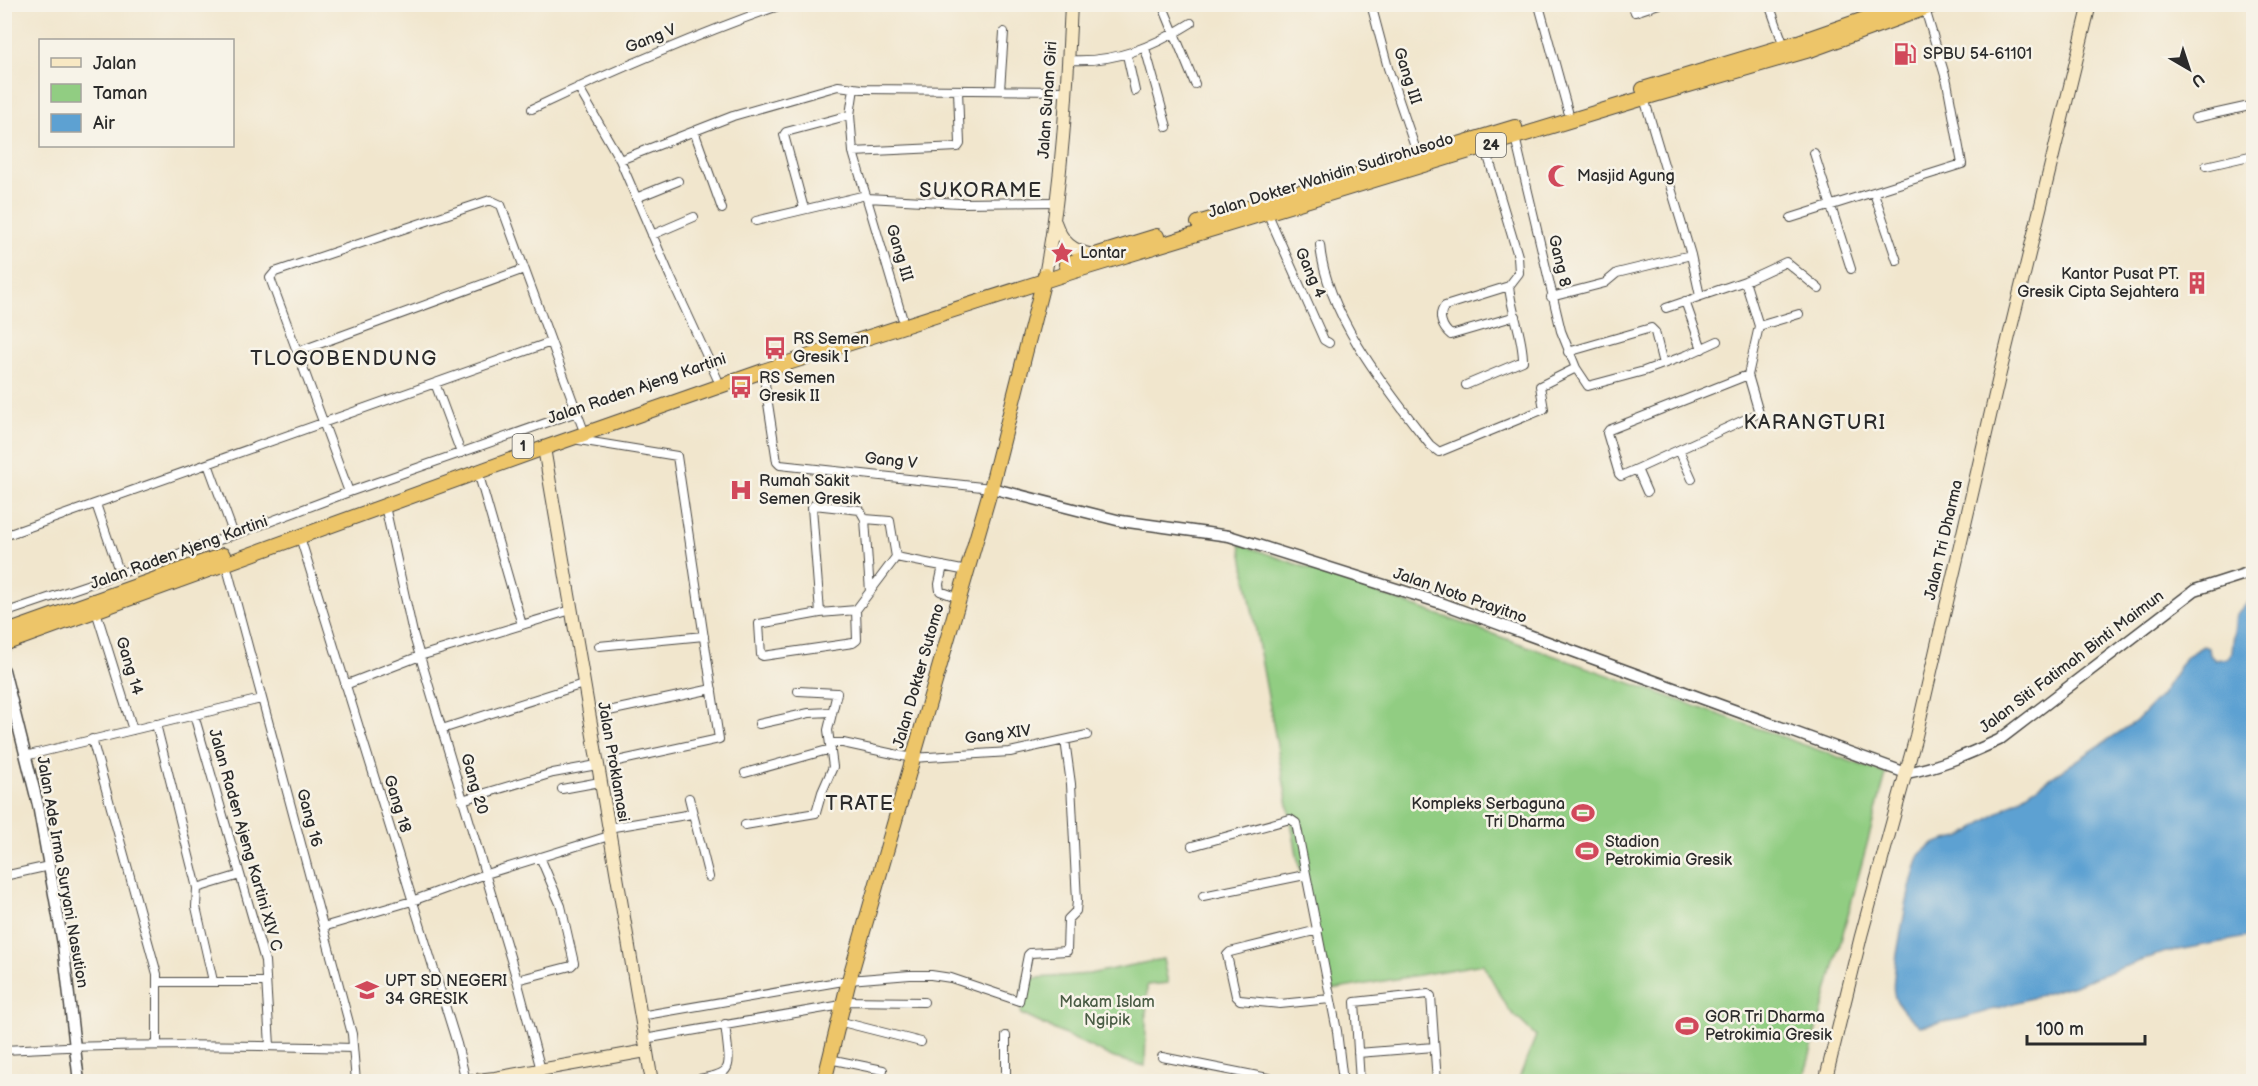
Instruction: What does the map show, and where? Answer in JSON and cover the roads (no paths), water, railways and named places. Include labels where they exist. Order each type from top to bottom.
[{"type":"highway","name":"Jalan Dokter Wahidin Sudirohusodo","points":[[1045,275],[1267,212],[1484,142],[1568,111],[1784,46],[1907,4]]},
{"type":"highway","name":"Jalan Dokter Wahidin Sudirohusodo","points":[[1045,275],[1093,255],[1418,156],[1515,137],[1813,50],[1931,7]]},
{"type":"highway","name":"Jalan Raden Ajeng Kartini","points":[[52,622],[96,611],[763,371],[902,317],[1045,275]]},
{"type":"highway","name":"Jalan Raden Ajeng Kartini","points":[[4,644],[32,629],[579,419],[802,354],[1045,275]]},
{"type":"highway","name":"Jalan Dokter Sutomo","points":[[824,1082],[849,980],[991,488],[1045,275]]},
{"type":"highway","name":"Jalan Raden Ajeng Kartini","points":[[4,633],[32,629]]},
{"type":"main road","name":"Jalan Sunan Giri","points":[[1045,275],[1056,202],[1069,60],[1071,4]]},
{"type":"main road","name":"Jalan Tri Dharma","points":[[1825,1082],[1861,936],[1906,773],[2090,4]]},
{"type":"main road","points":[[1054,221],[1063,240],[1071,248],[1093,255]]},
{"type":"main road","name":"Jalan Proklamasi","points":[[544,448],[652,1082]]},
{"type":"main road","points":[[461,1081],[541,1070],[645,1045]]},
{"type":"street","name":"Gang V","points":[[532,109],[634,61],[784,4]]},
{"type":"street","points":[[1162,4],[1195,84]]},
{"type":"street","name":"Gang III","points":[[1371,4],[1388,68],[1418,156]]},
{"type":"street","points":[[1632,4],[1635,12],[1659,4]]},
{"type":"street","points":[[1769,4],[1784,46]]},
{"type":"street","points":[[1791,218],[1961,165],[1963,162],[1931,7]]},
{"type":"street","points":[[1540,9],[1568,111]]},
{"type":"street","points":[[1069,60],[1084,61],[1127,55],[1191,23]]},
{"type":"street","points":[[1000,90],[1004,32]]},
{"type":"street","points":[[1145,48],[1167,127]]},
{"type":"street","points":[[1127,55],[1135,92]]},
{"type":"street","points":[[620,160],[733,116],[838,86],[1066,91]]},
{"type":"street","points":[[578,87],[620,160],[717,378]]},
{"type":"street","name":"Gang III","points":[[854,88],[850,115],[853,152],[902,317]]},
{"type":"street","points":[[853,152],[958,147],[960,144],[958,90]]},
{"type":"street","points":[[1644,98],[1700,296]]},
{"type":"street","points":[[2195,118],[2253,105]]},
{"type":"street","points":[[804,209],[784,135],[786,132],[850,115]]},
{"type":"street","points":[[694,131],[722,209]]},
{"type":"street","name":"Gang 8","points":[[1515,137],[1551,297],[1568,352],[1576,368],[1589,386],[1663,364]]},
{"type":"street","points":[[1484,142],[1518,256],[1519,273],[1509,286],[1445,306],[1440,311],[1440,317],[1445,329],[1451,334],[1516,316]]},
{"type":"street","points":[[1814,153],[1851,269]]},
{"type":"street","points":[[2206,166],[2253,155]]},
{"type":"street","points":[[636,198],[678,182]]},
{"type":"street","points":[[1874,193],[1897,261]]},
{"type":"street","points":[[756,221],[866,197],[960,202],[1056,202]]},
{"type":"street","points":[[4,613],[234,535],[461,453],[579,419],[501,205],[490,200],[275,272],[270,278],[348,492]]},
{"type":"street","name":"Gang 4","points":[[1267,212],[1324,340],[1329,343]]},
{"type":"street","points":[[652,235],[694,217]]},
{"type":"street","points":[[1320,245],[1328,282],[1347,323],[1384,386],[1438,452],[1544,409],[1540,386],[1576,368]]},
{"type":"street","points":[[1551,297],[1605,283],[1617,273],[1690,255]]},
{"type":"street","points":[[1666,308],[1745,281],[1788,262],[1819,289]]},
{"type":"street","points":[[297,352],[525,269]]},
{"type":"street","points":[[1745,281],[1759,326],[1748,375],[1759,412],[1637,469],[1621,476],[1619,474],[1607,434],[1609,430],[1748,375]]},
{"type":"street","points":[[1466,385],[1523,361],[1523,346],[1509,286]]},
{"type":"street","points":[[1685,301],[1702,349]]},
{"type":"street","points":[[1759,326],[1799,314]]},
{"type":"street","points":[[1568,352],[1651,328],[1655,332],[1663,364],[1718,341]]},
{"type":"street","points":[[4,536],[551,342]]},
{"type":"street","name":"Gang V","points":[[763,371],[777,462],[780,465],[991,488]]},
{"type":"street","points":[[435,383],[461,453]]},
{"type":"street","points":[[570,439],[677,456],[719,739],[613,762]]},
{"type":"street","points":[[1679,450],[1692,479]]},
{"type":"street","points":[[208,464],[234,535]]},
{"type":"street","points":[[1637,469],[1647,492]]},
{"type":"street","points":[[478,472],[522,625]]},
{"type":"street","name":"Jalan Noto Prayitno","points":[[991,488],[1121,521],[1229,536],[1441,603],[1906,773]]},
{"type":"street","points":[[96,504],[120,574]]},
{"type":"street","name":"Gang 20","points":[[385,506],[420,656],[517,980],[541,1070]]},
{"type":"street","points":[[820,613],[812,507],[860,510],[866,519],[870,591]]},
{"type":"street","points":[[856,610],[820,613],[759,624],[761,655],[854,643],[857,640],[856,610],[896,557],[890,520],[866,519]]},
{"type":"street","name":"Gang 18","points":[[300,537],[457,1044],[461,1081]]},
{"type":"street","points":[[896,557],[967,571]]},
{"type":"street","name":"Gang 16","points":[[226,564],[352,1034],[356,1082]]},
{"type":"street","points":[[943,566],[939,584],[940,591],[959,598]]},
{"type":"street","name":"Jalan Siti Fatimah Binti Maimun","points":[[1906,773],[1927,769],[1967,755],[1999,740],[2194,590],[2253,572]]},
{"type":"street","points":[[345,685],[420,656],[571,610]]},
{"type":"street","name":"Gang 14","points":[[96,611],[133,730]]},
{"type":"street","points":[[599,646],[704,636]]},
{"type":"street","name":"Jalan Ade Irma Suryani Nasution","points":[[4,670],[26,756],[49,866],[63,944],[79,1082]]},
{"type":"street","points":[[442,729],[583,684]]},
{"type":"street","points":[[604,712],[712,689]]},
{"type":"street","points":[[745,825],[816,813],[833,767],[828,730],[837,693],[798,691]]},
{"type":"street","points":[[26,756],[261,699]]},
{"type":"street","points":[[759,724],[809,713],[832,712]]},
{"type":"street","name":"Jalan Raden Ajeng Kartini XIV C","points":[[194,715],[265,961],[270,1046]]},
{"type":"street","points":[[156,724],[197,888],[196,907],[213,981]]},
{"type":"street","name":"Gang XIV","points":[[830,746],[843,743],[912,758],[1010,752],[1087,735]]},
{"type":"street","points":[[92,739],[157,974],[157,1045]]},
{"type":"street","points":[[640,1016],[849,980],[931,975],[951,978],[1020,1000],[1029,954],[1067,951],[1068,919],[1076,911],[1071,784],[1065,740]]},
{"type":"street","points":[[745,772],[830,746]]},
{"type":"street","points":[[462,800],[553,773],[597,765]]},
{"type":"street","points":[[562,789],[600,782]]},
{"type":"street","points":[[689,798],[709,878]]},
{"type":"street","points":[[323,927],[412,901],[609,832],[692,814]]},
{"type":"street","points":[[1192,846],[1291,819],[1296,823],[1337,1031],[1343,1082]]},
{"type":"street","points":[[517,980],[571,966],[574,962],[561,906],[540,857]]},
{"type":"street","points":[[4,876],[49,866]]},
{"type":"street","points":[[197,888],[240,875]]},
{"type":"street","points":[[1203,896],[1305,875]]},
{"type":"street","points":[[1318,930],[1230,952],[1227,955],[1236,996],[1240,1000],[1280,1004],[1330,999]]},
{"type":"street","points":[[157,982],[265,982]]},
{"type":"street","points":[[1360,1082],[1356,1001],[1428,994],[1431,996],[1437,1082]]},
{"type":"street","points":[[645,1045],[725,1024],[843,1003],[924,1002]]},
{"type":"street","points":[[838,1021],[921,1042]]},
{"type":"street","points":[[683,1082],[718,1075],[726,1071],[730,1064],[725,1024]]},
{"type":"street","points":[[1006,1036],[1006,1082]]},
{"type":"street","points":[[4,1050],[157,1045],[353,1048]]},
{"type":"street","points":[[1358,1053],[1434,1047]]},
{"type":"street","points":[[1162,1057],[1289,1082]]},
{"type":"street","points":[[829,1059],[883,1070]]},
{"type":"water","points":[[2253,600],[2253,936],[2162,953],[2074,985],[1961,1019],[1920,1026],[1898,1003],[1894,994],[1894,984],[1907,900],[1921,854],[1935,844],[1963,836],[2135,722],[2161,695],[2186,656],[2203,646],[2209,648],[2210,655],[2215,660],[2228,658],[2232,652],[2236,614]]},
{"type":"place","name":"SPBU 54-61101","points":[[1905,54]]},
{"type":"place","name":"Masjid Agung","points":[[1559,176]]},
{"type":"place","name":"Lontar","points":[[1062,253]]},
{"type":"place","name":"Kantor Pusat PT. Gresik Cipta Sejahtera","points":[[2197,283]]},
{"type":"place","name":"RS Semen Gresik I","points":[[775,348]]},
{"type":"place","name":"RS Semen Gresik II","points":[[741,387]]},
{"type":"place","name":"Rumah Sakit Semen Gresik","points":[[741,490]]},
{"type":"place","name":"Kompleks Serbaguna Tri Dharma","points":[[1583,813]]},
{"type":"place","name":"Stadion Petrokimia Gresik","points":[[1587,851]]},
{"type":"place","name":"UPT SD NEGERI 34 GRESIK","points":[[367,990]]},
{"type":"place","name":"GOR Tri Dharma Petrokimia Gresik","points":[[1687,1026]]},
{"type":"district","name":"SUKORAME","points":[[981,191]]},
{"type":"district","name":"TLOGOBENDUNG","points":[[344,359]]},
{"type":"district","name":"KARANGTURI","points":[[1815,423]]},
{"type":"district","name":"TRATE","points":[[860,804]]},
{"type":"park label","name":"Makam Islam Ngipik","points":[[1107,1011]]}]
